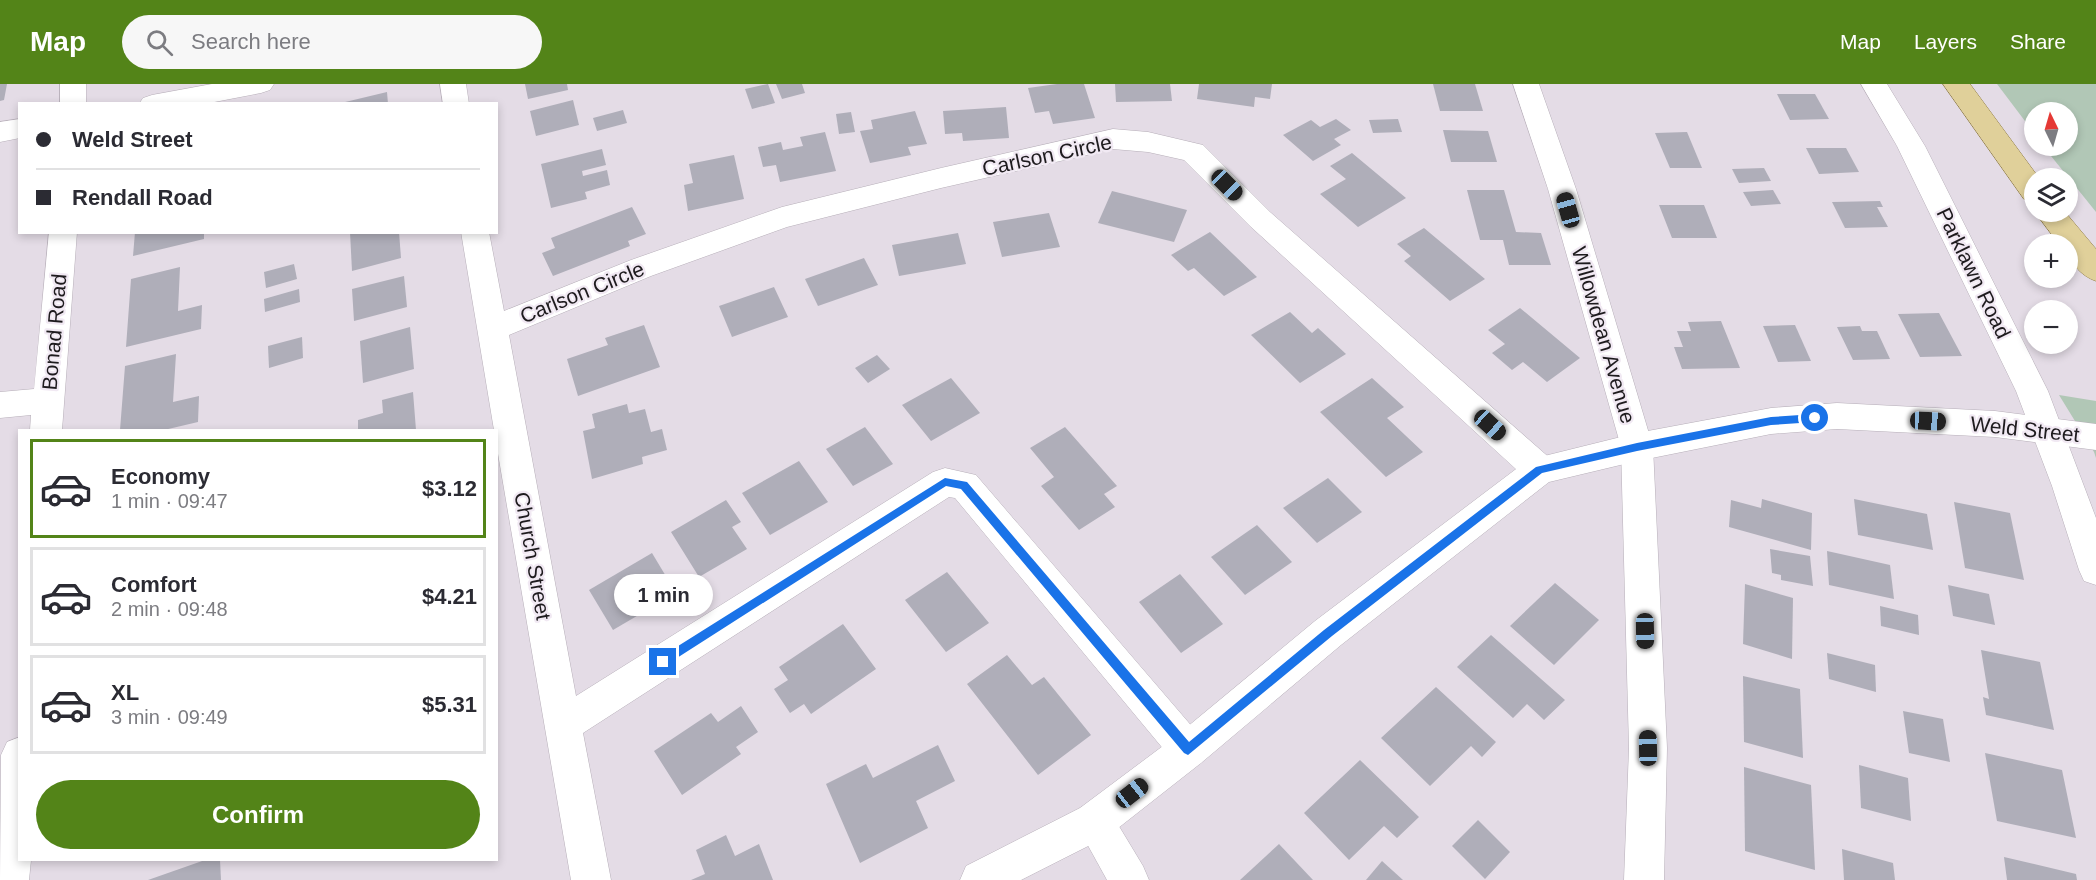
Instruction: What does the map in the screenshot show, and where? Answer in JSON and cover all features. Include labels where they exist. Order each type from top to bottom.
[{"type":"main road","points":[[1956,84],[2024,178]]},
{"type":"main road","points":[[2057,222],[2096,270]]},
{"type":"street","points":[[73,84],[73,102]]},
{"type":"street","points":[[163,102],[261,84]]},
{"type":"street","points":[[453,84],[456,102]]},
{"type":"street","name":"Willowdean Avenue","points":[[1526,84],[1562,189],[1637,447],[1648,748],[1644,880]]},
{"type":"street","name":"Parklawn Road","points":[[1874,84],[1911,146],[2032,391],[2049,430],[2096,570]]},
{"type":"street","points":[[0,132],[18,128]]},
{"type":"street","name":"Carlson Circle","points":[[492,329],[641,268],[782,218],[941,178],[1113,139],[1148,142],[1193,152],[1260,219],[1540,470]]},
{"type":"street","name":"Bonad Road","points":[[47,416],[63,234]]},
{"type":"street","name":"Church Street","points":[[475,234],[591,880]]},
{"type":"street","points":[[0,405],[47,416]]},
{"type":"street","name":"Weld Street","points":[[980,880],[1094,822],[1188,750],[1328,633],[1540,470],[1637,447],[1771,421],[1837,416],[1995,424],[2096,437]]},
{"type":"street","points":[[563,725],[945,482],[964,485],[1188,750]]},
{"type":"street","points":[[9,880],[12,778]]},
{"type":"street","points":[[1094,822],[1129,880]]},
{"type":"green space","points":[[1997,84],[2096,84],[2096,212],[2078,190],[2078,168],[2061,168],[2051,156],[2078,156],[2078,102],[2024,102],[2024,120]]},
{"type":"green space","points":[[2059,395],[2096,401],[2096,458],[2094,452]]},
{"type":"building","points":[[0,84],[7,84],[4,100],[0,101]]},
{"type":"building","points":[[525,84],[567,84],[568,90],[528,99]]},
{"type":"building","points":[[768,84],[775,103],[752,109],[745,89]]},
{"type":"building","points":[[776,84],[802,84],[805,93],[782,99]]},
{"type":"building","points":[[1057,84],[1084,84],[1095,118],[1053,124],[1049,111],[1035,113],[1028,88]]},
{"type":"building","points":[[1115,84],[1170,84],[1172,101],[1116,102]]},
{"type":"building","points":[[1199,84],[1272,84],[1270,99],[1255,97],[1254,107],[1197,99]]},
{"type":"building","points":[[1433,84],[1475,84],[1483,111],[1440,111]]},
{"type":"building","points":[[387,92],[388,102],[345,102]]},
{"type":"building","points":[[1777,94],[1815,94],[1829,119],[1790,120]]},
{"type":"building","points":[[573,100],[579,125],[536,136],[530,111]]},
{"type":"building","points":[[1006,107],[1009,138],[963,141],[962,133],[945,134],[943,111]]},
{"type":"building","points":[[623,110],[627,123],[597,131],[593,118]]},
{"type":"building","points":[[915,111],[927,144],[908,147],[911,155],[870,163],[860,131],[873,129],[871,120]]},
{"type":"building","points":[[851,112],[855,132],[839,134],[836,114]]},
{"type":"building","points":[[1336,119],[1351,130],[1334,139],[1341,145],[1313,161],[1283,135],[1311,120],[1320,127]]},
{"type":"building","points":[[1398,119],[1402,132],[1373,133],[1369,120]]},
{"type":"building","points":[[1443,130],[1488,131],[1497,162],[1451,162]]},
{"type":"building","points":[[825,132],[836,171],[780,182],[776,165],[763,167],[758,147],[781,142],[783,150],[803,146],[800,137]]},
{"type":"building","points":[[1687,132],[1702,168],[1670,168],[1655,133]]},
{"type":"building","points":[[1806,148],[1846,148],[1859,172],[1819,174]]},
{"type":"building","points":[[602,149],[606,165],[582,171],[583,176],[607,170],[610,185],[585,192],[587,199],[551,208],[541,164]]},
{"type":"building","points":[[1352,153],[1406,198],[1358,227],[1320,194],[1346,179],[1330,166]]},
{"type":"building","points":[[734,155],[744,199],[688,211],[684,185],[693,183],[689,164]]},
{"type":"building","points":[[1764,168],[1771,181],[1739,183],[1732,169]]},
{"type":"building","points":[[1467,190],[1504,190],[1516,232],[1541,233],[1551,265],[1509,265],[1503,240],[1480,240]]},
{"type":"building","points":[[1773,190],[1781,204],[1751,206],[1743,192]]},
{"type":"building","points":[[1112,191],[1187,210],[1174,242],[1098,223]]},
{"type":"building","points":[[1880,201],[1883,207],[1877,207],[1888,227],[1845,228],[1832,202]]},
{"type":"building","points":[[1659,205],[1704,205],[1717,238],[1672,238]]},
{"type":"building","points":[[632,207],[646,234],[628,241],[630,246],[553,276],[542,253],[555,248],[551,238]]},
{"type":"building","points":[[1049,213],[1060,247],[1002,257],[993,222]]},
{"type":"building","points":[[1424,228],[1485,279],[1450,301],[1404,261],[1411,256],[1397,244]]},
{"type":"building","points":[[1210,232],[1257,277],[1224,296],[1194,268],[1188,271],[1171,255]]},
{"type":"building","points":[[958,233],[966,264],[899,276],[892,245]]},
{"type":"building","points":[[135,234],[204,234],[204,239],[133,256]]},
{"type":"building","points":[[350,234],[399,234],[401,258],[352,271]]},
{"type":"building","points":[[864,258],[878,285],[818,306],[805,279]]},
{"type":"building","points":[[294,264],[297,279],[266,288],[264,272]]},
{"type":"building","points":[[180,267],[178,311],[202,305],[201,329],[126,347],[131,279]]},
{"type":"building","points":[[404,276],[407,307],[354,321],[352,289]]},
{"type":"building","points":[[774,287],[788,317],[732,337],[719,306]]},
{"type":"building","points":[[299,289],[300,302],[265,312],[264,299]]},
{"type":"building","points":[[1520,308],[1580,358],[1547,382],[1523,362],[1512,370],[1492,353],[1505,344],[1488,330]]},
{"type":"building","points":[[1290,312],[1312,333],[1318,328],[1346,354],[1300,383],[1251,335]]},
{"type":"building","points":[[1939,313],[1962,356],[1920,357],[1898,314]]},
{"type":"building","points":[[1721,321],[1740,368],[1682,369],[1674,347],[1683,347],[1677,331],[1691,331],[1688,322]]},
{"type":"building","points":[[644,325],[660,367],[578,396],[567,359],[608,345],[605,338]]},
{"type":"building","points":[[1795,325],[1811,361],[1778,362],[1763,326]]},
{"type":"building","points":[[1860,326],[1862,331],[1877,331],[1890,359],[1853,360],[1837,327]]},
{"type":"building","points":[[410,327],[414,369],[363,383],[360,341]]},
{"type":"building","points":[[302,337],[303,358],[269,368],[268,346]]},
{"type":"building","points":[[176,354],[173,402],[199,396],[198,422],[168,429],[120,429],[125,366]]},
{"type":"building","points":[[877,355],[890,369],[868,383],[855,368]]},
{"type":"building","points":[[951,378],[980,413],[931,441],[902,405]]},
{"type":"building","points":[[1372,378],[1404,407],[1387,418],[1423,452],[1386,477],[1320,412]]},
{"type":"building","points":[[413,392],[416,429],[358,429],[358,420],[383,413],[382,400]]},
{"type":"building","points":[[627,404],[629,413],[645,409],[651,432],[662,429],[667,450],[642,457],[643,464],[592,479],[583,431],[595,428],[592,414]]},
{"type":"building","points":[[865,427],[893,464],[853,486],[826,449]]},
{"type":"building","points":[[1065,427],[1117,486],[1104,494],[1115,507],[1079,530],[1041,486],[1054,477],[1030,448]]},
{"type":"building","points":[[799,461],[828,502],[770,535],[742,493]]},
{"type":"building","points":[[1328,478],[1362,512],[1317,543],[1283,508]]},
{"type":"building","points":[[1762,499],[1812,513],[1811,550],[1729,527],[1731,500],[1761,508]]},
{"type":"building","points":[[1854,499],[1927,514],[1933,550],[1858,535]]},
{"type":"building","points":[[726,500],[741,522],[732,527],[747,549],[699,577],[671,532]]},
{"type":"building","points":[[1954,502],[2010,513],[2024,580],[1965,568]]},
{"type":"building","points":[[1257,525],[1292,562],[1245,595],[1211,557]]},
{"type":"building","points":[[1770,549],[1810,556],[1813,586],[1781,580],[1781,575],[1772,573]]},
{"type":"building","points":[[1827,551],[1890,565],[1894,599],[1829,585]]},
{"type":"building","points":[[652,553],[676,593],[613,630],[589,590]]},
{"type":"building","points":[[947,572],[989,623],[946,652],[905,600]]},
{"type":"building","points":[[1180,574],[1223,624],[1181,653],[1139,602]]},
{"type":"building","points":[[1555,583],[1599,620],[1554,665],[1510,626]]},
{"type":"building","points":[[1745,584],[1793,598],[1792,659],[1743,644]]},
{"type":"building","points":[[1948,585],[1989,594],[1995,625],[1953,616]]},
{"type":"building","points":[[1880,606],[1918,615],[1919,635],[1881,626]]},
{"type":"building","points":[[843,624],[876,669],[811,714],[804,704],[790,713],[774,689],[788,680],[779,667]]},
{"type":"building","points":[[1491,635],[1565,700],[1544,720],[1527,704],[1513,718],[1457,667]]},
{"type":"building","points":[[1981,650],[2040,662],[2054,730],[1986,715],[1983,697],[1989,699]]},
{"type":"building","points":[[1827,653],[1875,665],[1876,692],[1829,679]]},
{"type":"building","points":[[1007,655],[1032,685],[1044,677],[1091,735],[1038,775],[967,684]]},
{"type":"building","points":[[1743,676],[1800,689],[1803,758],[1744,742]]},
{"type":"building","points":[[1436,687],[1496,742],[1482,757],[1471,746],[1430,786],[1381,738]]},
{"type":"building","points":[[741,706],[758,732],[736,747],[741,754],[682,795],[654,751],[711,713],[718,722]]},
{"type":"building","points":[[1903,711],[1943,719],[1950,762],[1909,753]]},
{"type":"building","points":[[938,745],[955,781],[916,801],[928,828],[860,863],[826,784],[866,764],[873,778]]},
{"type":"building","points":[[1985,753],[2062,770],[2076,838],[1997,821]]},
{"type":"building","points":[[1360,760],[1419,817],[1397,838],[1384,826],[1349,860],[1304,813]]},
{"type":"building","points":[[1859,765],[1908,778],[1911,821],[1861,808]]},
{"type":"building","points":[[1744,767],[1811,785],[1815,870],[1745,851]]},
{"type":"building","points":[[1478,820],[1510,852],[1485,879],[1452,846]]},
{"type":"building","points":[[726,835],[735,856],[759,844],[773,880],[691,880],[705,874],[696,850]]},
{"type":"building","points":[[1279,844],[1313,880],[1240,880]]},
{"type":"building","points":[[1842,849],[1893,863],[1895,880],[1844,880]]},
{"type":"building","points":[[2004,857],[2076,874],[2077,880],[2007,880]]},
{"type":"building","points":[[202,861],[220,861],[221,880],[148,880]]},
{"type":"building","points":[[1382,861],[1403,880],[1366,880]]},
{"type":"route","points":[[663,662],[945,482],[964,485],[1188,750],[1328,633],[1540,470],[1637,447],[1771,421],[1815,418]]}]
